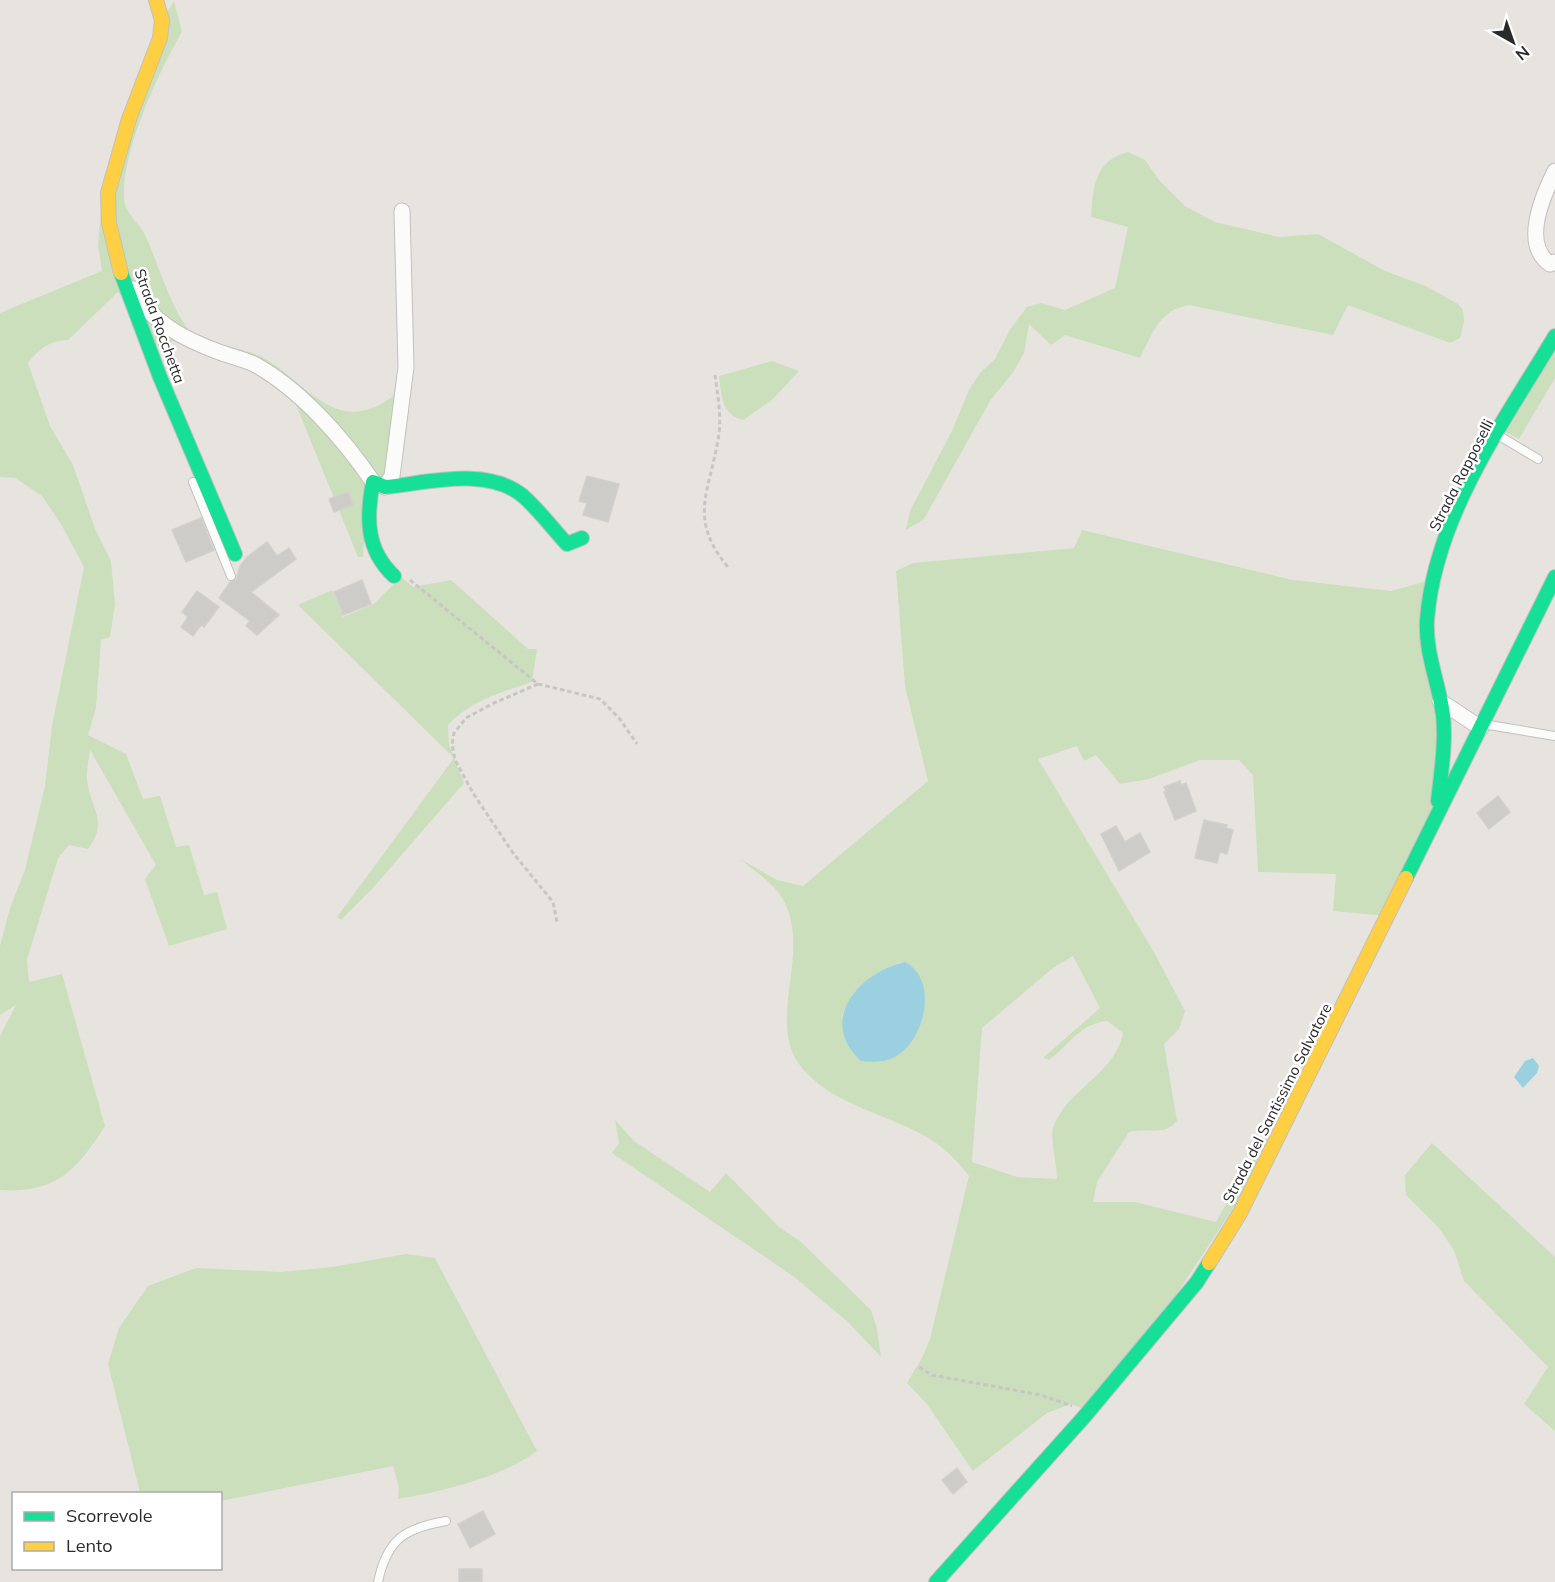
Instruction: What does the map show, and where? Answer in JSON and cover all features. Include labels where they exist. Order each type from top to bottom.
[{"type":"street","name":"Strada Rocchetta","points":[[156,0],[162,18],[161,43],[142,85],[116,164],[107,202],[123,284],[169,402],[235,554]]},
{"type":"street","points":[[1555,171],[1545,191],[1536,237],[1542,259],[1550,264],[1555,262]]},
{"type":"street","points":[[394,576],[380,562],[368,533],[368,504],[379,484],[393,476],[406,367],[402,211]]},
{"type":"street","points":[[120,262],[139,301],[165,326],[195,344],[253,364],[292,392],[349,446],[379,484]]},
{"type":"street","name":"Strada Rapposelli","points":[[1436,817],[1444,745],[1440,701],[1426,623],[1430,593],[1441,552],[1459,509],[1498,435],[1555,336]]},
{"type":"street","points":[[379,484],[464,479],[497,482],[523,496],[567,544],[582,538]]},
{"type":"street","name":"Strada del Santissimo Salvatore","points":[[936,1582],[1084,1417],[1197,1282],[1240,1213],[1350,995],[1555,577]]},
{"type":"street","points":[[1440,701],[1482,726]]},
{"type":"lane","points":[[123,284],[125,314]]},
{"type":"lane","points":[[138,347],[169,423]]},
{"type":"lane","points":[[1498,435],[1538,459]]},
{"type":"lane","points":[[191,478],[231,576]]},
{"type":"lane","points":[[1482,726],[1555,736]]},
{"type":"lane","points":[[378,1582],[381,1566],[391,1546],[405,1533],[419,1526],[447,1521]]},
{"type":"path","points":[[715,375],[718,400],[718,439],[704,492],[705,513],[708,534],[715,552],[728,567]]},
{"type":"path","points":[[394,576],[408,578],[538,684],[600,699],[619,718],[637,744]]},
{"type":"path","points":[[538,684],[466,718],[454,733],[452,744],[455,760],[473,793],[513,853],[553,902],[557,922]]},
{"type":"path","points":[[919,1367],[932,1375],[1041,1395],[1065,1402],[1077,1409],[1084,1417]]},
{"type":"green space","points":[[174,1],[182,32],[143,112],[129,158],[124,198],[129,213],[144,233],[177,311],[191,332],[196,335],[260,356],[277,366],[322,402],[338,409],[354,412],[373,408],[393,396],[398,371],[400,326],[403,451],[377,490],[364,541],[363,557],[358,557],[292,395],[276,381],[176,340],[159,347],[118,292],[68,340],[45,346],[28,363],[50,426],[73,465],[95,529],[111,561],[115,604],[110,637],[101,640],[96,708],[88,735],[126,754],[143,799],[160,796],[176,847],[189,845],[204,895],[217,892],[227,929],[169,946],[145,879],[156,865],[90,750],[88,786],[96,812],[98,829],[88,849],[69,845],[58,858],[27,960],[29,982],[62,974],[105,1126],[85,1155],[63,1176],[36,1188],[0,1190],[0,1036],[16,1005],[0,1015],[0,946],[10,908],[25,870],[45,786],[52,726],[84,567],[61,524],[42,496],[15,478],[0,477],[0,313],[102,271],[98,246],[103,189],[157,28]]},
{"type":"green space","points":[[1128,152],[1145,160],[1159,180],[1185,206],[1215,222],[1279,237],[1318,234],[1385,271],[1426,286],[1458,304],[1463,310],[1464,322],[1460,338],[1450,343],[1348,305],[1333,335],[1189,305],[1164,317],[1153,332],[1140,358],[1065,335],[1051,345],[1029,324],[1024,353],[1014,371],[990,401],[924,519],[906,530],[910,511],[952,431],[969,390],[980,373],[995,359],[1011,328],[1027,307],[1041,303],[1065,310],[1115,288],[1128,227],[1091,217],[1092,206],[1095,185],[1102,168],[1117,156]]},
{"type":"green space","points":[[1555,344],[1555,378],[1519,439],[1505,432]]},
{"type":"green space","points":[[772,361],[799,371],[772,400],[743,420],[730,414],[724,404],[719,376]]},
{"type":"green space","points":[[1082,530],[1293,580],[1391,591],[1427,581],[1437,743],[1435,811],[1387,916],[1333,911],[1336,874],[1258,872],[1253,775],[1239,760],[1200,760],[1149,779],[1120,784],[1096,755],[1084,761],[1077,746],[1038,759],[1155,954],[1185,1011],[1179,1029],[1164,1044],[1177,1121],[1166,1129],[1129,1132],[1097,1182],[1093,1202],[1135,1202],[1216,1222],[1264,1137],[1269,1140],[1240,1198],[1172,1301],[1081,1408],[1071,1404],[1047,1413],[973,1471],[926,1403],[907,1383],[930,1339],[969,1176],[933,1141],[844,1100],[812,1078],[799,1064],[790,1046],[787,1026],[793,938],[790,917],[777,891],[740,859],[777,880],[803,886],[928,781],[905,686],[896,571],[913,563],[1074,548]],"holes":[[[1073,956],[1100,1008],[1043,1058],[1049,1060],[1075,1036],[1098,1023],[1107,1021],[1123,1033],[1111,1060],[1059,1114],[1053,1128],[1052,1139],[1057,1179],[1017,1177],[972,1162],[982,1028],[1053,968]],[[904,962],[841,1017],[866,982],[883,969]]]},
{"type":"green space","points":[[401,577],[413,587],[451,580],[528,649],[537,649],[532,682],[476,703],[448,725],[449,745],[464,783],[372,889],[341,920],[337,917],[454,758],[298,605],[332,590],[343,617],[374,604]]},
{"type":"green space","points":[[615,1120],[634,1141],[710,1192],[726,1173],[779,1227],[800,1241],[871,1310],[877,1329],[881,1357],[848,1322],[793,1276],[612,1153],[619,1143]]},
{"type":"green space","points":[[1432,1143],[1555,1257],[1555,1431],[1524,1404],[1548,1367],[1464,1281],[1454,1250],[1439,1228],[1406,1195],[1405,1175]]},
{"type":"green space","points":[[406,1254],[435,1258],[537,1451],[489,1476],[452,1488],[398,1499],[399,1487],[393,1466],[222,1501],[222,1492],[140,1492],[108,1364],[119,1328],[148,1286],[196,1268],[280,1272],[332,1267]]},
{"type":"water","points":[[905,962],[915,970],[922,981],[925,994],[921,1022],[916,1035],[908,1047],[894,1058],[861,1061],[848,1046],[843,1030],[843,1015],[849,1000],[859,987],[873,976],[888,967]]},
{"type":"water","points":[[1533,1058],[1539,1066],[1537,1073],[1523,1088],[1514,1077],[1525,1061]]},
{"type":"building","points":[[587,476],[619,484],[608,522],[583,515],[587,503],[579,501]]},
{"type":"building","points":[[348,492],[353,505],[334,512],[329,499]]},
{"type":"building","points":[[201,518],[214,550],[186,562],[172,530]]},
{"type":"building","points":[[267,542],[277,556],[289,548],[296,559],[251,592],[279,615],[257,635],[246,626],[250,621],[219,598],[230,582],[236,579],[240,566],[247,557]]},
{"type":"building","points":[[362,580],[371,604],[343,615],[334,592]]},
{"type":"building","points":[[197,591],[219,607],[204,627],[201,625],[193,636],[181,627],[188,617],[182,612]]},
{"type":"building","points":[[1180,781],[1181,785],[1186,783],[1196,811],[1175,820],[1164,787]]},
{"type":"building","points":[[1498,796],[1510,812],[1489,829],[1477,813]]},
{"type":"building","points":[[1204,820],[1227,825],[1226,828],[1233,830],[1227,854],[1220,852],[1217,863],[1195,858]]},
{"type":"building","points":[[1116,826],[1125,842],[1140,833],[1150,852],[1119,871],[1101,834]]},
{"type":"building","points":[[957,1468],[967,1482],[953,1494],[942,1480]]},
{"type":"building","points":[[483,1511],[495,1534],[470,1548],[458,1524]]},
{"type":"building","points":[[459,1569],[482,1569],[482,1582],[459,1582]]},
{"type":"traffic: fast","points":[[121,273],[160,377],[235,554]]},
{"type":"traffic: fast","points":[[1438,801],[1444,726],[1427,632],[1433,582],[1443,544],[1457,507],[1494,437],[1555,336]]},
{"type":"traffic: fast","points":[[394,576],[378,555],[370,533],[369,508],[373,482],[385,487],[438,480],[492,481],[523,496],[567,544],[582,538]]},
{"type":"traffic: fast","points":[[1406,878],[1555,577]]},
{"type":"traffic: fast","points":[[936,1582],[1084,1417],[1197,1282],[1209,1263]]},
{"type":"traffic: slow","points":[[121,273],[109,223],[108,193],[129,119],[160,38],[162,20],[156,0]]},
{"type":"traffic: slow","points":[[1209,1263],[1240,1213],[1406,878]]}]
